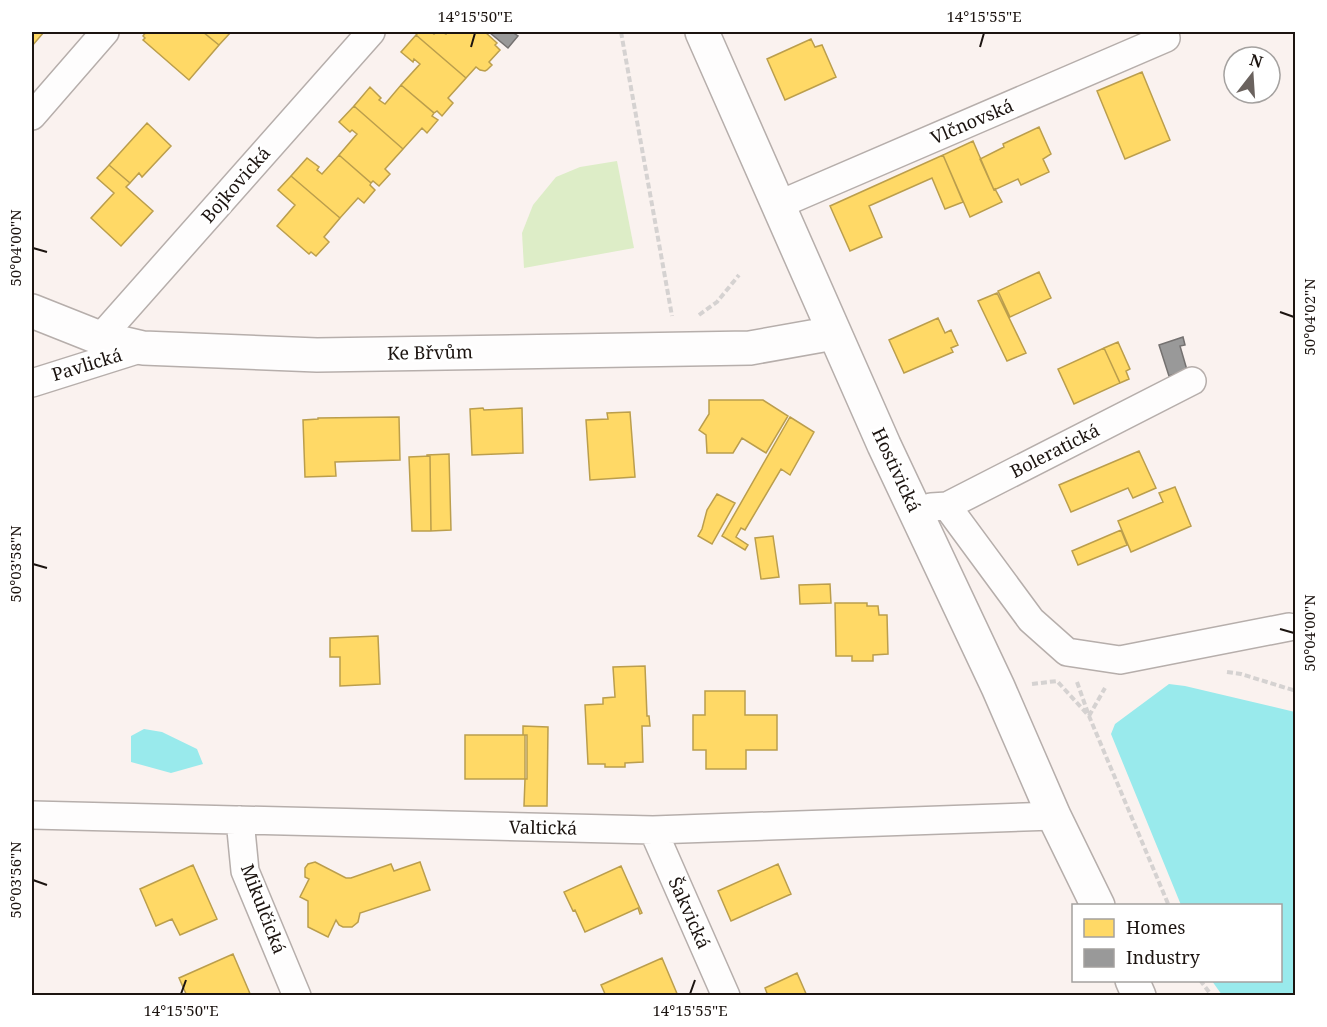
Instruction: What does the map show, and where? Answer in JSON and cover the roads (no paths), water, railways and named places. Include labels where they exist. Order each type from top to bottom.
[{"type":"street","points":[[32,116],[105,32]]},
{"type":"street","name":"Bojkovická","points":[[100,338],[371,32]]},
{"type":"street","name":"Hostivická","points":[[702,32],[884,446],[999,687],[1054,816],[1097,904]]},
{"type":"street","name":"Vlčnovská","points":[[778,205],[1166,38]]},
{"type":"street","name":"Ke Břvům","points":[[32,311],[100,338],[143,348],[317,355],[750,348],[834,333]]},
{"type":"street","name":"Pavlická","points":[[32,382],[143,348]]},
{"type":"street","name":"Boleratická","points":[[915,509],[947,506],[1192,381]]},
{"type":"street","name":"Hostivická","points":[[947,506],[1031,620],[1067,652],[1120,660],[1288,627]]},
{"type":"street","name":"Valtická","points":[[32,815],[653,830],[1054,816]]},
{"type":"street","name":"Mikulčická","points":[[240,820],[245,871],[297,996]]},
{"type":"street","name":"Šakvická","points":[[653,830],[726,996]]},
{"type":"street","points":[[1132,982],[1139,996]]},
{"type":"water","points":[[1169,684],[1295,712],[1295,995],[1222,995],[1213,982],[1282,982],[1282,904],[1181,904],[1111,734],[1115,724]]},
{"type":"water","points":[[144,729],[162,732],[197,749],[203,764],[171,773],[131,762],[131,736]]}]
